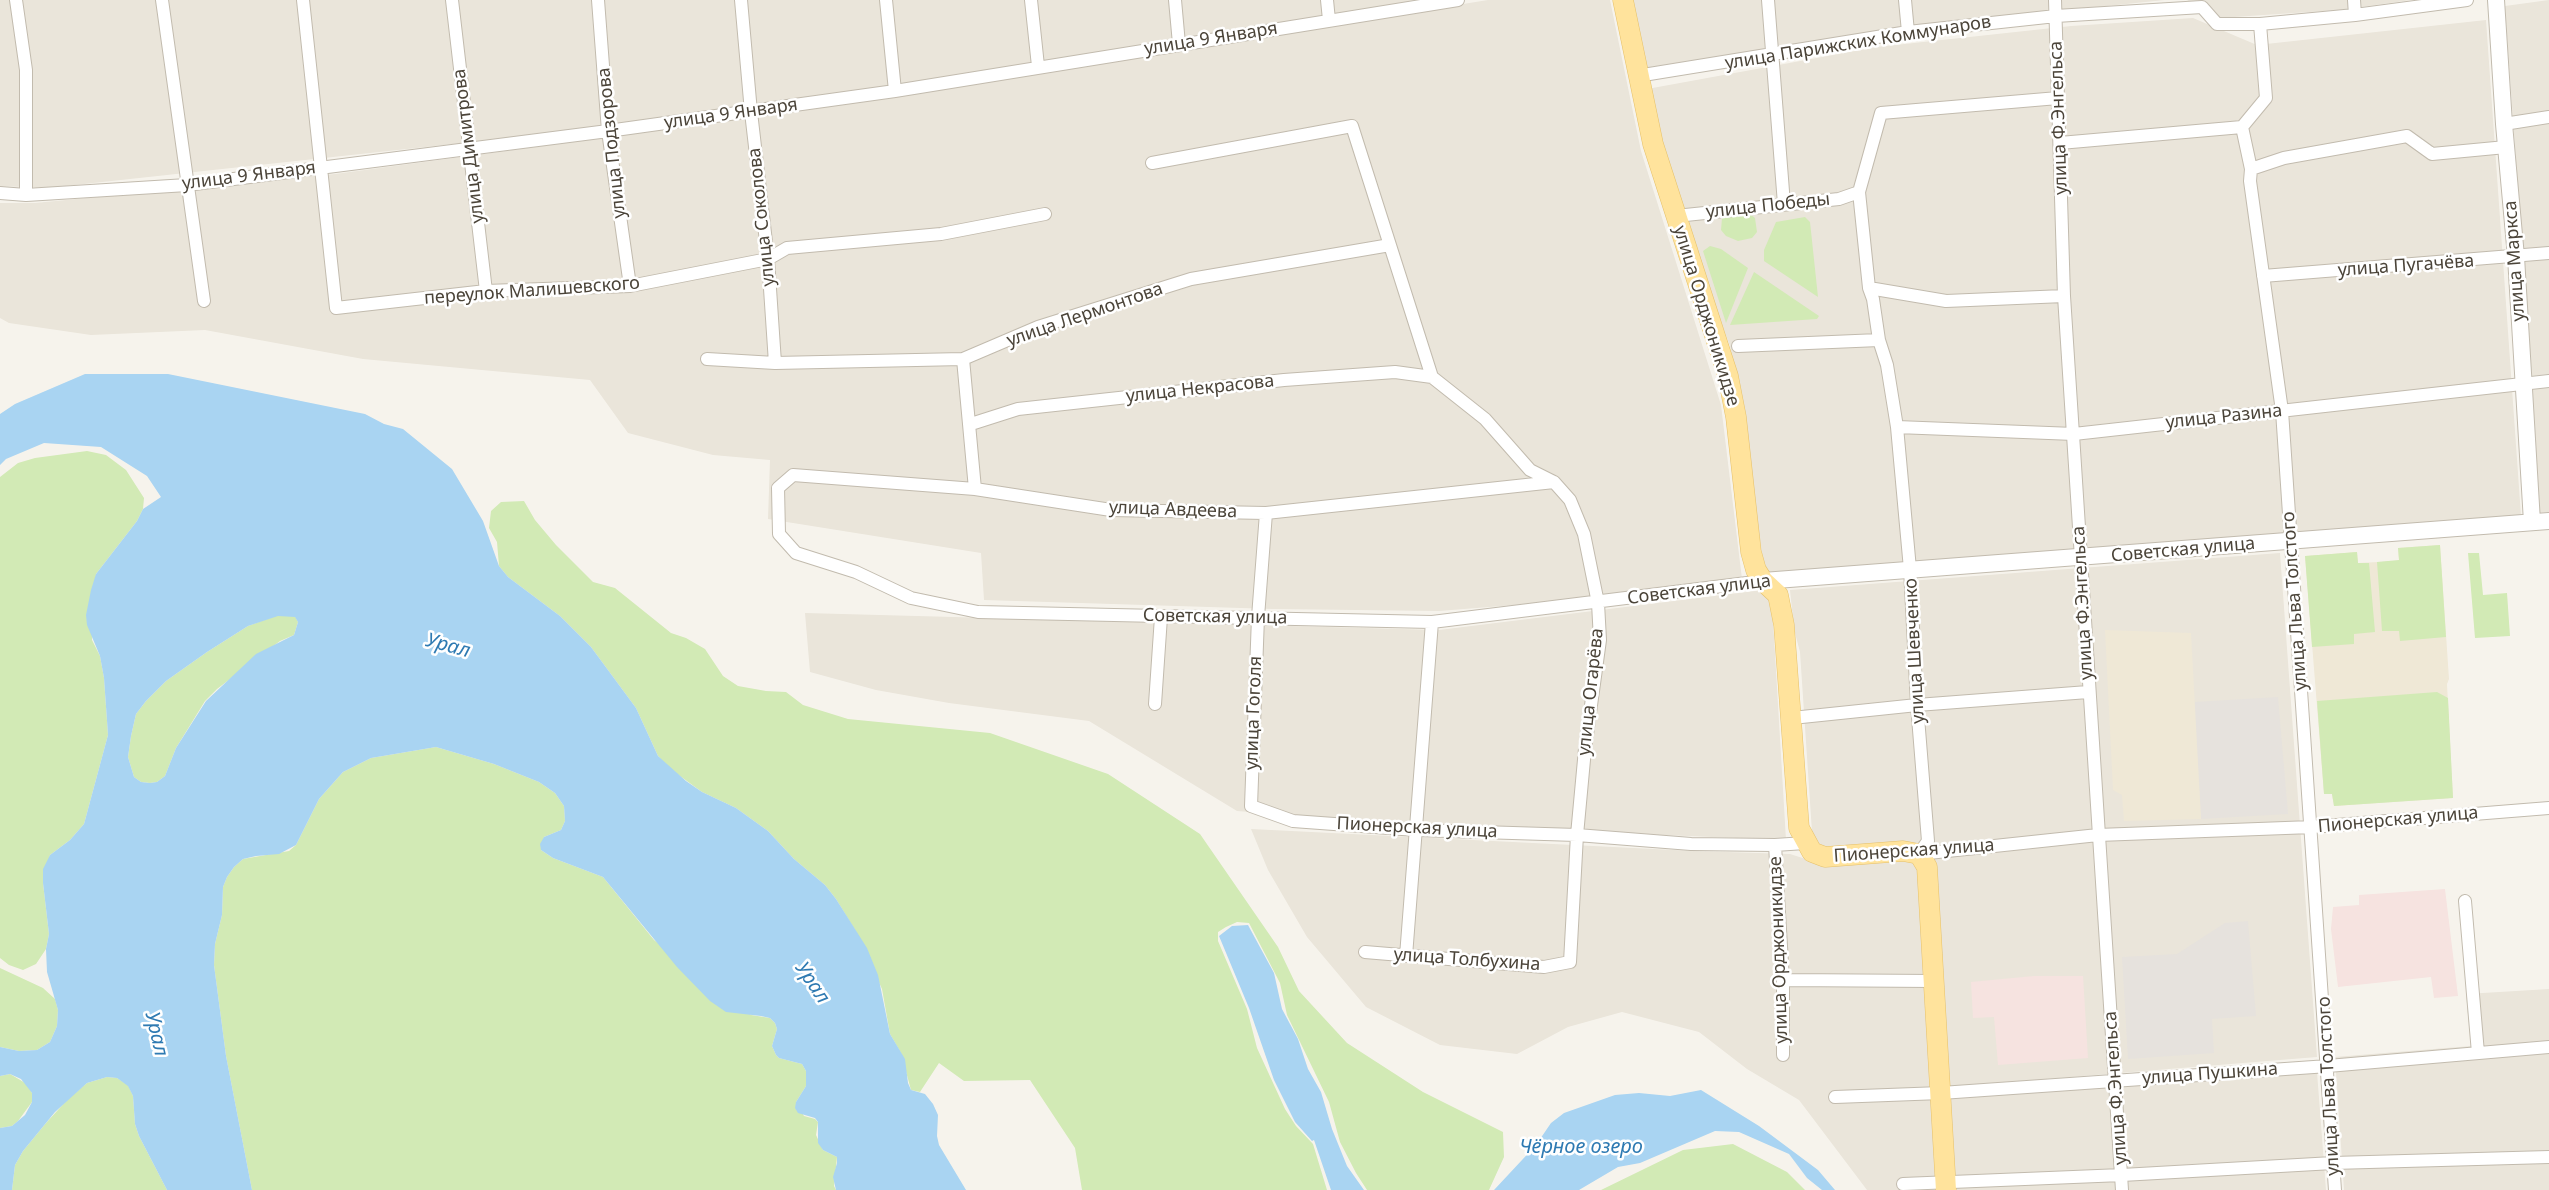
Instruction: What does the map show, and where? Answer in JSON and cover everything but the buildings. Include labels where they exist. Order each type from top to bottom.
[{"type":"main road","name":"улица Орджоникидзе","points":[[1623,0],[1653,144],[1728,376],[1736,417],[1751,552],[1756,570],[1763,581],[1778,595],[1784,625],[1792,718],[1797,818],[1805,843]]},
{"type":"main road","name":"Пионерская улица","points":[[1805,843],[1812,852],[1825,856],[1904,850],[1918,854]]},
{"type":"main road","points":[[1918,854],[1927,867],[1946,1186]]},
{"type":"street","points":[[16,0],[26,70],[26,195]]},
{"type":"street","points":[[162,0],[204,301]]},
{"type":"street","points":[[303,0],[322,167]]},
{"type":"street","name":"улица Димитрова","points":[[452,0],[486,291]]},
{"type":"street","name":"улица Подзорова","points":[[597,0],[608,131],[630,286]]},
{"type":"street","name":"улица Соколова","points":[[741,0],[768,259],[775,363]]},
{"type":"street","points":[[886,0],[895,90]]},
{"type":"street","points":[[1031,0],[1038,66]]},
{"type":"street","points":[[1175,0],[1179,44]]},
{"type":"street","points":[[1327,0],[1329,20]]},
{"type":"street","name":"улица 9 Января","points":[[0,193],[26,195],[187,185],[608,131],[895,90],[1458,0]]},
{"type":"street","points":[[1768,0],[1784,204]]},
{"type":"street","points":[[1905,0],[1908,32]]},
{"type":"street","name":"улица Ф.Энгельса","points":[[2055,0],[2064,296],[2122,1190]]},
{"type":"street","points":[[2354,0],[2355,15]]},
{"type":"street","name":"улица Парижских Коммунаров","points":[[1637,76],[1773,56],[1908,32],[2056,16],[2201,4],[2217,24],[2259,24],[2355,15],[2467,0]]},
{"type":"street","name":"улица Маркса","points":[[2496,0],[2516,257],[2532,522]]},
{"type":"street","points":[[2060,142],[2242,127],[2266,98],[2259,24]]},
{"type":"street","name":"улица Шевченко","points":[[1918,854],[1928,841],[1917,705],[1910,569],[1897,427],[1887,365],[1879,340],[1874,299],[1869,288],[1859,192],[1881,113],[2058,98]]},
{"type":"street","points":[[2504,124],[2549,117]]},
{"type":"street","points":[[1152,163],[1352,126],[1432,377]]},
{"type":"street","name":"улица Льва Толстого","points":[[2242,127],[2252,169],[2250,181],[2282,411],[2335,1190]]},
{"type":"street","points":[[2252,169],[2284,158],[2407,136],[2432,154],[2506,147]]},
{"type":"street","name":"переулок Малишевского","points":[[322,167],[336,308],[486,291],[630,286],[768,259],[787,248],[941,234],[1045,214]]},
{"type":"street","name":"улица Победы","points":[[1676,216],[1839,199],[1859,192]]},
{"type":"street","name":"улица Лермонтова","points":[[707,359],[775,363],[963,359],[1038,327],[1191,279],[1390,245]]},
{"type":"street","name":"улица Пугачёва","points":[[2263,276],[2549,253]]},
{"type":"street","points":[[1869,288],[1946,301],[2064,296]]},
{"type":"street","points":[[1738,346],[1879,340]]},
{"type":"street","points":[[963,359],[975,489]]},
{"type":"street","name":"улица Некрасова","points":[[970,424],[1018,409],[1284,380],[1395,372],[1432,377]]},
{"type":"street","name":"улица Огарёва","points":[[1432,377],[1485,418],[1530,470],[1554,482],[1570,500],[1584,534],[1598,603],[1600,640],[1585,749],[1577,836],[1570,962]]},
{"type":"street","name":"улица Разина","points":[[1897,427],[2074,434],[2522,382],[2549,381]]},
{"type":"street","name":"Советская улица","points":[[793,475],[778,488],[779,534],[796,553],[856,572],[911,598],[978,612],[1161,617],[1432,622],[1763,581],[2549,521]]},
{"type":"street","name":"улица Авдеева","points":[[793,475],[975,489],[1111,510],[1266,513],[1554,482]]},
{"type":"street","name":"улица Гоголя","points":[[1251,806],[1258,617],[1266,513]]},
{"type":"street","points":[[1155,704],[1161,617]]},
{"type":"street","points":[[1407,956],[1432,622]]},
{"type":"street","points":[[1792,718],[1917,705],[2088,692]]},
{"type":"street","name":"Пионерская улица","points":[[1251,806],[1293,821],[1416,830],[1577,836],[1691,844],[1805,843]]},
{"type":"street","name":"Пионерская улица","points":[[1918,854],[2098,835],[2312,827],[2549,808]]},
{"type":"street","name":"улица Орджоникидзе","points":[[1775,845],[1783,980],[1783,1055]]},
{"type":"street","points":[[2465,902],[2478,1053]]},
{"type":"street","name":"улица Толбухина","points":[[1365,952],[1544,967],[1570,962]]},
{"type":"street","points":[[1783,980],[1935,981]]},
{"type":"street","name":"улица Пушкина","points":[[1835,1097],[1941,1093],[2328,1066],[2549,1047]]},
{"type":"street","points":[[1903,1184],[1946,1186],[2333,1163],[2549,1157]]},
{"type":"shaded area","points":[[0,0],[1429,0],[757,107],[499,139],[47,188],[0,186]]},
{"type":"shaded area","points":[[1488,0],[1610,0],[1641,151],[1721,405],[1742,579],[1577,600],[1439,611],[1273,609],[984,600],[981,553],[768,519],[770,460],[713,455],[628,433],[590,380],[363,359],[205,330],[91,335],[9,323],[0,318],[0,203],[35,203],[335,174],[757,117]]},
{"type":"shaded area","points":[[1633,0],[2165,0],[1922,25],[1644,68]]},
{"type":"shaded area","points":[[2187,0],[2411,0],[2339,10],[2219,18]]},
{"type":"shaded area","points":[[2549,0],[2549,374],[2531,376],[2505,6]]},
{"type":"shaded area","points":[[2193,18],[2257,45],[2486,20],[2521,516],[1765,573],[1730,346],[1677,205],[1647,89],[1877,47],[2071,26]]},
{"type":"shaded area","points":[[2549,387],[2549,512],[2539,513],[2529,389]]},
{"type":"shaded area","points":[[2440,545],[2449,679],[2447,684],[2453,798],[2334,806],[2332,794],[2324,794],[2305,556],[2357,552],[2358,563],[2399,561],[2398,548]]},
{"type":"shaded area","points":[[2280,553],[2317,1057],[1947,1087],[1932,846],[1830,851],[1813,847],[1800,652],[1794,629],[1790,590]]},
{"type":"shaded area","points":[[1763,590],[1772,603],[1786,840],[1418,825],[1237,811],[1089,721],[949,703],[876,690],[810,672],[805,613],[1439,630]]},
{"type":"shaded area","points":[[2105,630],[2191,633],[2201,819],[2124,821],[2122,795],[2113,790]]},
{"type":"shaded area","points":[[2278,697],[2288,814],[2201,819],[2194,702]]},
{"type":"shaded area","points":[[1251,829],[1790,854],[1812,861],[1914,857],[1923,874],[1936,1190],[1867,1190],[1799,1100],[1747,1069],[1699,1032],[1622,1012],[1568,1027],[1517,1054],[1440,1045],[1366,1007],[1307,937],[1268,870]]},
{"type":"shaded area","points":[[2445,889],[2458,996],[2434,998],[2431,977],[2338,987],[2331,929],[2333,907],[2359,905],[2359,895]]},
{"type":"shaded area","points":[[2248,921],[2256,1016],[2212,1019],[2214,1053],[2128,1059],[2122,957],[2177,954],[2225,923]]},
{"type":"shaded area","points":[[2034,976],[2083,976],[2088,1058],[1998,1065],[1994,1017],[1973,1018],[1971,982]]},
{"type":"shaded area","points":[[2549,989],[2549,1190],[2344,1190],[2335,1057],[2471,1046],[2466,994]]},
{"type":"shaded area","points":[[2317,1072],[2326,1190],[1953,1190],[1948,1097]]},
{"type":"green space","points":[[1750,214],[1755,218],[1757,232],[1752,238],[1738,241],[1726,236],[1721,230],[1722,218],[1728,215]]},
{"type":"green space","points":[[1805,217],[1810,222],[1818,297],[1764,261],[1764,250],[1776,222]]},
{"type":"green space","points":[[1710,246],[1721,249],[1748,268],[1726,323],[1703,251]]},
{"type":"green space","points":[[1754,272],[1819,316],[1817,319],[1730,325]]},
{"type":"green space","points":[[87,451],[106,455],[126,470],[144,498],[143,509],[137,521],[96,574],[92,640],[100,656],[104,678],[108,735],[84,824],[70,840],[50,855],[43,883],[49,934],[46,949],[36,964],[23,970],[9,965],[0,958],[0,477],[18,463],[35,458]]},
{"type":"green space","points":[[524,501],[535,520],[556,545],[593,582],[615,588],[671,633],[686,638],[705,649],[723,676],[738,686],[786,692],[803,705],[848,719],[990,733],[1108,774],[1200,834],[1278,947],[1299,991],[1347,1043],[1423,1092],[1503,1132],[1504,1157],[1489,1190],[1367,1190],[1340,1142],[1329,1102],[1287,1015],[1280,983],[1249,923],[1237,922],[1226,927],[1218,932],[1218,941],[1247,1009],[1257,1048],[1285,1109],[1296,1126],[1313,1144],[1327,1190],[1082,1190],[1075,1148],[1030,1080],[964,1081],[939,1063],[920,1092],[911,1090],[901,1053],[890,1034],[882,989],[855,930],[825,885],[794,859],[768,831],[736,808],[702,792],[669,768],[658,756],[636,708],[591,647],[560,616],[508,577],[499,566],[497,542],[489,528],[491,511],[501,502]]},
{"type":"green space","points":[[2440,545],[2446,637],[2400,641],[2399,631],[2382,631],[2377,562],[2399,560],[2398,548]]},
{"type":"green space","points":[[2357,552],[2358,563],[2369,563],[2375,632],[2354,634],[2354,644],[2312,647],[2305,556]]},
{"type":"green space","points":[[2468,553],[2479,553],[2483,595],[2507,593],[2510,636],[2475,638]]},
{"type":"green space","points":[[278,615],[295,616],[298,622],[294,635],[280,641],[217,689],[205,701],[176,748],[165,776],[157,782],[150,783],[141,782],[134,777],[128,757],[131,736],[136,714],[146,701],[166,681],[207,652],[248,626]]},
{"type":"green space","points":[[2437,692],[2448,698],[2453,798],[2334,806],[2332,794],[2324,794],[2317,701]]},
{"type":"green space","points":[[436,747],[494,764],[539,782],[555,793],[564,806],[565,821],[561,830],[544,837],[541,850],[553,858],[603,877],[654,940],[751,1015],[770,1018],[775,1023],[777,1029],[772,1046],[776,1055],[779,1058],[802,1064],[806,1071],[806,1086],[796,1102],[804,1116],[818,1122],[816,1135],[823,1150],[837,1157],[834,1186],[836,1190],[252,1190],[226,1056],[214,965],[215,944],[222,915],[223,887],[227,877],[243,859],[289,851],[296,845],[319,799],[343,772],[371,758]]},
{"type":"green space","points":[[0,968],[43,988],[55,999],[58,1010],[57,1026],[50,1042],[37,1050],[19,1051],[0,1047]]},
{"type":"green space","points":[[10,1074],[27,1084],[32,1093],[32,1102],[12,1126],[0,1128],[0,1076]]},
{"type":"green space","points":[[107,1077],[117,1078],[128,1085],[133,1096],[135,1124],[139,1136],[167,1190],[12,1190],[15,1165],[23,1151],[46,1123],[68,1099],[87,1083]]},
{"type":"green space","points":[[1733,1144],[1787,1172],[1805,1190],[1601,1190],[1683,1150]]},
{"type":"water","name":"Урал","points":[[85,374],[168,374],[365,414],[384,424],[403,429],[452,469],[483,521],[499,566],[508,577],[560,616],[591,647],[636,708],[658,756],[702,792],[736,808],[768,831],[794,859],[825,885],[836,899],[867,948],[878,975],[890,1034],[905,1059],[911,1090],[925,1094],[933,1104],[938,1115],[939,1145],[966,1190],[836,1190],[833,1177],[837,1157],[823,1150],[818,1143],[818,1122],[815,1118],[798,1113],[795,1108],[806,1086],[806,1071],[802,1064],[779,1058],[776,1055],[772,1046],[777,1029],[775,1023],[770,1018],[726,1012],[710,1001],[677,967],[603,877],[553,858],[541,850],[540,844],[544,837],[561,830],[565,821],[564,806],[555,793],[539,782],[494,764],[436,747],[371,758],[343,772],[319,799],[296,845],[279,854],[243,859],[227,877],[223,887],[222,915],[215,944],[214,965],[226,1056],[252,1190],[167,1190],[139,1136],[135,1124],[133,1096],[128,1086],[117,1078],[107,1077],[87,1083],[55,1112],[23,1151],[15,1165],[12,1190],[0,1190],[0,1128],[12,1126],[25,1115],[32,1102],[32,1093],[21,1079],[10,1074],[0,1076],[0,1047],[19,1051],[37,1050],[50,1042],[57,1026],[58,1010],[47,972],[46,949],[49,934],[43,869],[50,855],[70,840],[84,824],[108,735],[100,656],[87,625],[86,615],[91,590],[96,574],[137,521],[143,509],[161,497],[147,476],[101,447],[44,443],[6,459],[0,465],[0,414],[15,404]],"holes":[[[278,616],[295,617],[298,622],[294,635],[256,654],[206,701],[176,748],[165,776],[157,782],[150,783],[141,782],[134,777],[128,757],[136,714],[166,681],[248,626]]]},
{"type":"water","points":[[1248,925],[1274,973],[1282,1009],[1298,1039],[1308,1069],[1321,1092],[1332,1129],[1347,1166],[1364,1190],[1331,1190],[1314,1140],[1312,1141],[1295,1122],[1274,1080],[1249,1008],[1219,936],[1232,926]]},
{"type":"water","name":"Чёрное озеро","points":[[1701,1090],[1759,1126],[1818,1170],[1835,1190],[1822,1190],[1807,1178],[1789,1154],[1739,1132],[1715,1131],[1640,1163],[1618,1167],[1579,1190],[1494,1190],[1536,1145],[1551,1123],[1564,1113],[1615,1095],[1639,1093],[1670,1096]]}]
